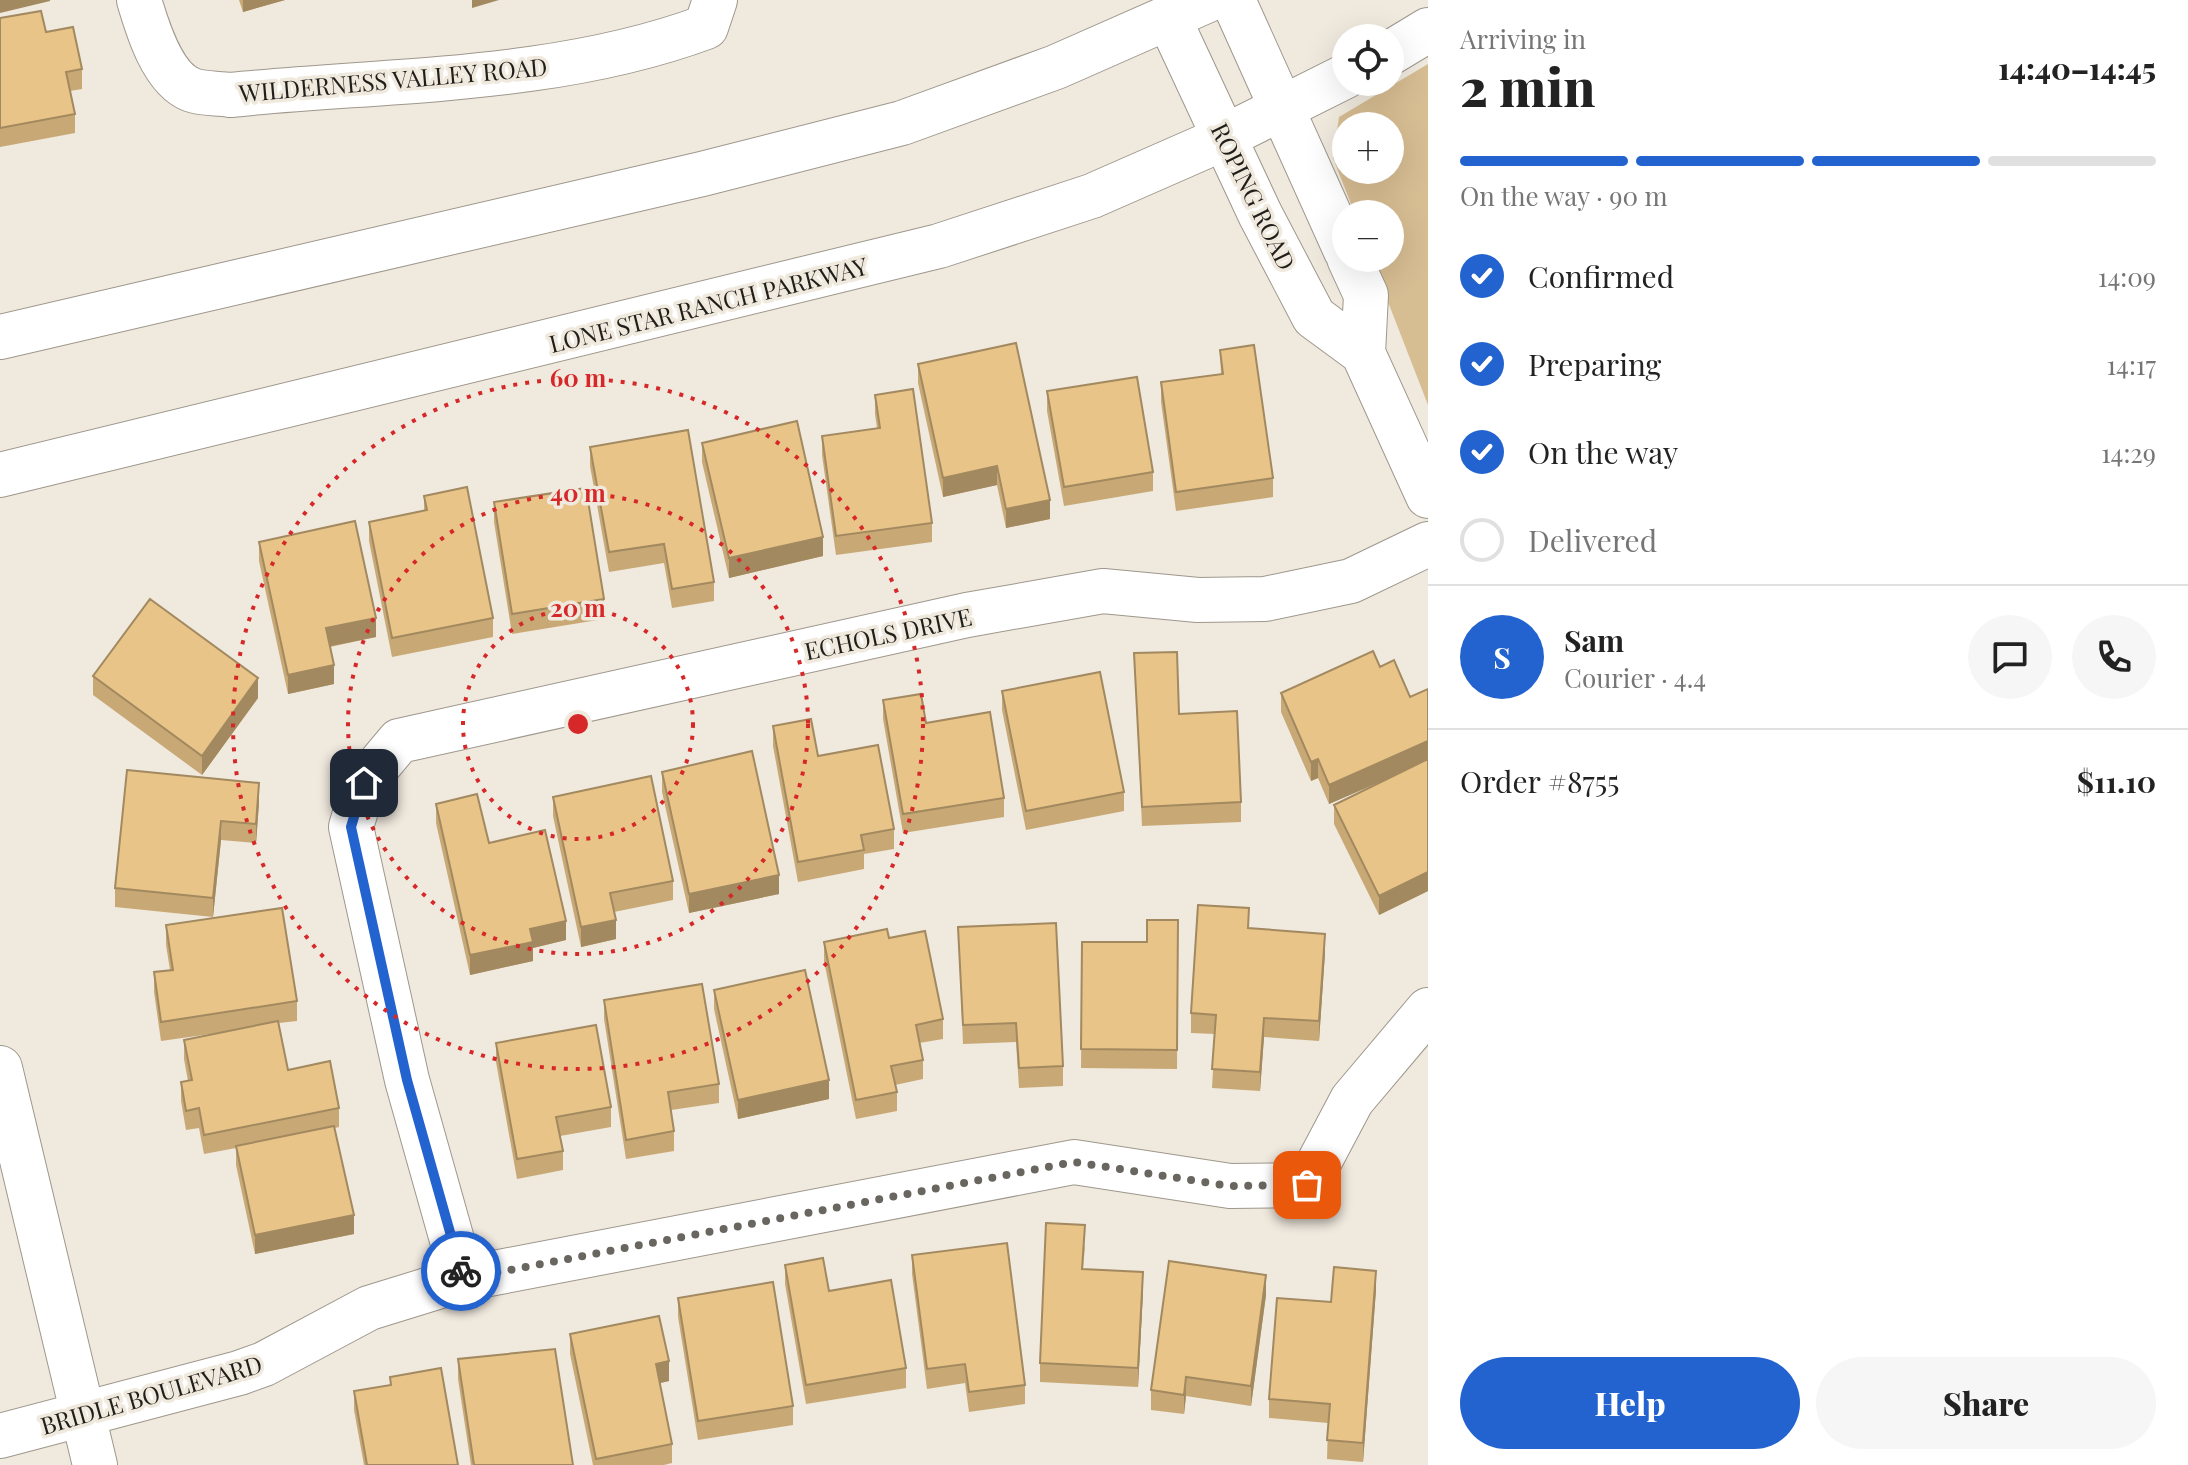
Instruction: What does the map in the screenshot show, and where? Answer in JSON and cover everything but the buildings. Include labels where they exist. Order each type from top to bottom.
[{"type":"street","name":"WILDERNESS VALLEY ROAD","points":[[139,0],[150,40],[171,71],[191,90],[230,95],[520,71],[655,46],[706,27],[715,0]]},
{"type":"street","points":[[0,337],[702,174],[902,123],[1056,67],[1208,0]]},
{"type":"street","points":[[1233,0],[1332,220]]},
{"type":"street","name":"ROPING ROAD","points":[[1169,19],[1314,317],[1363,353]]},
{"type":"street","points":[[1404,45],[1428,30]]},
{"type":"street","name":"LONE STAR RANCH PARKWAY","points":[[0,475],[880,262],[1092,196],[1224,137],[1332,83]]},
{"type":"street","name":"ROPING ROAD","points":[[1355,272],[1366,295],[1363,353],[1428,496]]},
{"type":"street","name":"ECHOLS DRIVE","points":[[463,1279],[407,1080],[351,827],[364,783],[399,741],[967,615],[1103,591],[1198,600],[1265,599],[1351,581],[1428,544]]},
{"type":"street","name":"BRIDLE BOULEVARD","points":[[0,1436],[239,1373],[264,1364],[369,1308],[463,1279],[1074,1162],[1230,1186],[1307,1185],[1352,1100],[1428,1010]]},
{"type":"street","points":[[0,1068],[95,1465]]},
{"type":"shaded area","points":[[1428,64],[1428,405],[1376,272],[1404,272],[1404,200],[1350,200],[1343,184],[1404,184],[1404,112],[1347,112],[1374,96],[1404,96],[1404,78]]},
{"type":"way so far","points":[[461,1271],[463,1279],[1074,1162],[1230,1186],[1307,1185]]},
{"type":"route","points":[[364,783],[351,827],[407,1080],[461,1271]]}]
